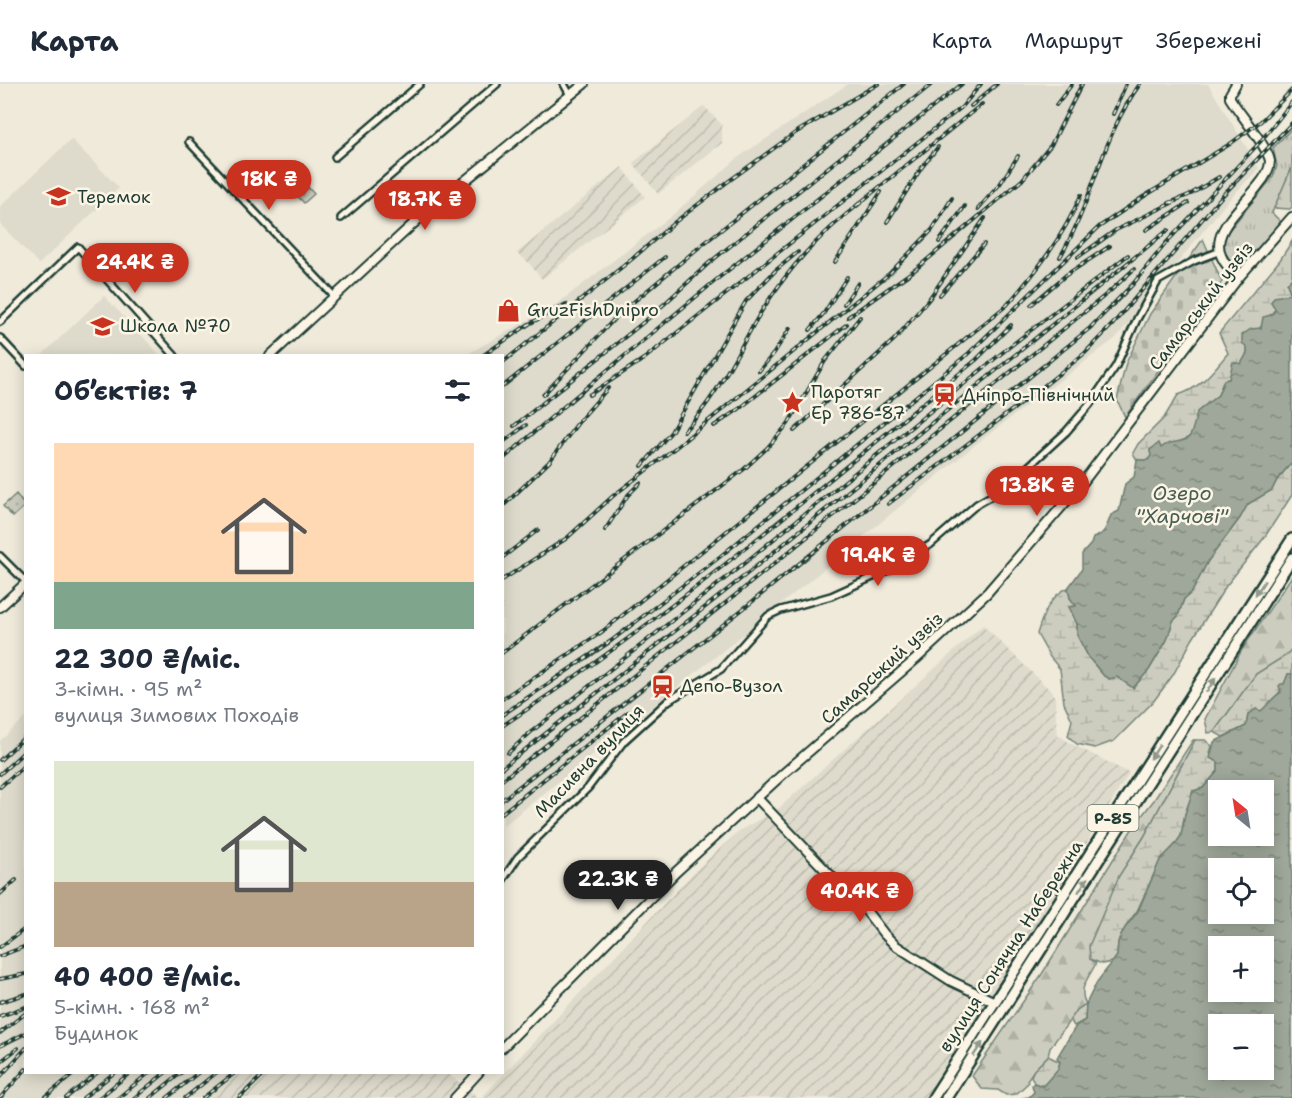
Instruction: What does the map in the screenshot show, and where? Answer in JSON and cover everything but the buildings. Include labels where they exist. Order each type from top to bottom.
[{"type":"main road","points":[[272,354],[424,214],[584,84]]},
{"type":"main road","points":[[1236,84],[1230,98],[1266,150],[1270,165],[1265,178],[1224,228],[1218,239],[1218,252],[1227,268],[1239,277]]},
{"type":"main road","name":"Самарський узвіз","points":[[504,1046],[652,895],[757,798],[956,622],[1013,564],[1083,482],[1239,277],[1292,217]]},
{"type":"main road","name":"вулиця Сонячна Набережна","points":[[933,1098],[1292,539]]},
{"type":"main road","name":"вулиця Сонячна Набережна","points":[[946,1098],[1292,558]]},
{"type":"main road","points":[[0,607],[24,584]]},
{"type":"main road","points":[[757,798],[864,908],[895,945],[951,981],[996,1002]]},
{"type":"main road","points":[[455,1098],[477,1074]]},
{"type":"street","points":[[335,157],[420,84]]},
{"type":"street","points":[[341,218],[497,84]]},
{"type":"street","points":[[564,84],[570,95]]},
{"type":"street","points":[[189,142],[334,296]]},
{"type":"street","points":[[0,322],[78,247],[173,354]]},
{"type":"street","name":"Масивна вулиця","points":[[504,878],[518,857],[588,788],[624,741],[668,701],[721,669],[768,616],[781,609],[831,596],[895,567],[931,544],[977,504],[1005,489],[1066,432],[1090,404],[1116,366],[1137,319],[1158,281],[1194,261],[1218,252]]},
{"type":"street","points":[[0,338],[24,364]]},
{"type":"street","points":[[0,556],[24,580]]},
{"type":"shaded area","points":[[848,84],[1208,84],[1259,168],[1227,202],[1116,338],[976,444],[769,614],[504,825],[504,354],[468,354],[557,304],[669,218],[739,157]]},
{"type":"shaded area","points":[[704,106],[722,125],[722,143],[658,194],[633,163]]},
{"type":"shaded area","name":"Теремок","points":[[71,139],[119,188],[39,264],[0,224],[0,207]]},
{"type":"shaded area","points":[[622,167],[645,197],[542,279],[517,253]]},
{"type":"shaded area","name":"Школа №70","points":[[104,296],[159,354],[43,354]]},
{"type":"shaded area","points":[[983,625],[1053,693],[1057,734],[1129,773],[1024,946],[927,1098],[481,1098],[696,870],[742,829],[778,809]]},
{"type":"shaded area","points":[[24,719],[24,1074],[229,1074],[200,1098],[0,1098],[0,741]]},
{"type":"shaded area","points":[[228,1074],[448,1074],[479,1098],[200,1098]]},
{"type":"green space","points":[[1292,128],[1292,167],[1272,213],[1282,223],[1244,266],[1233,266],[1226,258],[1225,235],[1273,177],[1277,166],[1273,148]]},
{"type":"green space","points":[[1292,167],[1292,207],[1290,209],[1274,208]]},
{"type":"green space","points":[[296,174],[314,194],[304,203],[286,184]]},
{"type":"green space","points":[[1203,239],[1222,282],[1125,417],[1117,400],[1126,363],[1150,314]]},
{"type":"green space","points":[[1292,241],[1292,278],[1287,284],[1291,294],[1284,296],[1253,336],[1240,366],[1229,379],[1224,380],[1218,395],[1197,412],[1191,435],[1182,441],[1161,448],[1159,444],[1150,450],[1151,456],[1148,460],[1137,460],[1133,453],[1138,444],[1164,418],[1178,395],[1200,383],[1228,353],[1219,333],[1280,260]]},
{"type":"green space","points":[[1292,462],[1292,495],[1264,538],[1226,586],[1173,675],[1153,702],[1114,741],[1095,748],[1077,744],[1068,736],[1072,720],[1064,703],[1060,669],[1037,634],[1044,614],[1052,601],[1068,588],[1070,598],[1077,606],[1070,607],[1077,624],[1077,635],[1089,658],[1104,676],[1109,679],[1117,677],[1133,688],[1149,670],[1167,640],[1184,599],[1192,592],[1208,561],[1248,504],[1272,490]]},
{"type":"green space","points":[[16,494],[24,505],[13,517],[3,506]]},
{"type":"green space","points":[[1292,576],[1292,649],[1256,674],[1214,732],[1208,733],[1205,719],[1243,648]]},
{"type":"green space","points":[[1292,649],[1292,674],[1288,674],[1284,686],[1274,699],[1261,711],[1256,709],[1248,715],[1246,726],[1223,737],[1214,732],[1256,674]]},
{"type":"green space","points":[[1195,740],[1144,837],[1119,876],[1090,959],[1096,963],[1083,988],[1086,1004],[1077,1010],[1050,1048],[1048,1056],[1034,1070],[1027,1080],[1028,1083],[1016,1094],[1006,1095],[998,1090],[982,1089],[972,1076],[1042,974],[1134,826]]},
{"type":"green space","points":[[1195,740],[1205,740],[1212,746],[1210,753],[1218,762],[1218,771],[1203,788],[1193,791],[1185,814],[1181,836],[1160,861],[1137,911],[1118,942],[1117,956],[1113,962],[1102,964],[1090,959],[1089,946],[1119,876],[1144,837]]},
{"type":"green space","points":[[1086,1004],[1085,1020],[1074,1026],[1070,1020],[1077,1010]]},
{"type":"green space","points":[[1048,1056],[1060,1062],[1058,1069],[1043,1086],[1034,1083],[1031,1076],[1034,1070]]},
{"type":"water","name":"Озеро \"Харчові\"","points":[[1292,278],[1292,462],[1272,490],[1248,504],[1208,561],[1192,592],[1184,599],[1167,640],[1149,670],[1133,688],[1117,677],[1109,679],[1089,658],[1077,635],[1077,624],[1069,607],[1076,606],[1070,598],[1068,588],[1082,569],[1082,554],[1093,538],[1103,532],[1111,515],[1119,511],[1125,484],[1134,477],[1137,460],[1148,460],[1151,456],[1150,450],[1159,443],[1161,448],[1170,443],[1183,441],[1190,436],[1197,412],[1218,395],[1224,380],[1229,379],[1233,362],[1241,364],[1247,353],[1247,347],[1242,343],[1242,335],[1251,329],[1261,328],[1263,317],[1271,315],[1276,310],[1271,302],[1274,297],[1291,294],[1287,284]]},
{"type":"water","points":[[1288,674],[1292,674],[1292,1098],[1022,1098],[1029,1097],[1034,1092],[1032,1085],[1034,1083],[1043,1086],[1058,1069],[1060,1062],[1057,1058],[1076,1026],[1085,1020],[1086,1004],[1097,982],[1117,956],[1118,942],[1138,911],[1160,860],[1181,836],[1185,814],[1193,791],[1203,788],[1208,782],[1208,846],[1274,846],[1274,780],[1210,780],[1218,771],[1218,762],[1210,758],[1214,742],[1246,726],[1248,715],[1256,709],[1261,711],[1281,692],[1279,686],[1284,684]]},
{"type":"railway","points":[[504,361],[726,183],[795,133],[878,84]]},
{"type":"railway","points":[[543,395],[619,314],[904,84]]},
{"type":"railway","points":[[514,426],[650,317],[709,263],[932,84]]},
{"type":"railway","points":[[504,458],[721,276],[962,84]]},
{"type":"railway","points":[[589,395],[645,358],[962,107],[981,84]]},
{"type":"railway","points":[[971,106],[997,84]]},
{"type":"railway","points":[[1056,105],[1072,84]]},
{"type":"railway","points":[[848,317],[916,269],[1022,180],[1051,145],[1082,84]]},
{"type":"railway","points":[[1113,114],[1126,84]]},
{"type":"railway","points":[[1060,257],[1081,214],[1116,126],[1140,84]]},
{"type":"railway","points":[[504,714],[611,641],[717,559],[969,353],[1099,227],[1230,144],[1261,121],[1292,90]]},
{"type":"railway","points":[[504,798],[753,601],[1090,328],[1133,284],[1166,243],[1260,142],[1292,102]]},
{"type":"railway","points":[[856,206],[982,104]]},
{"type":"railway","points":[[888,504],[1085,353],[1113,324],[1222,196],[1292,123]]},
{"type":"railway","points":[[887,222],[922,167],[938,147]]},
{"type":"railway","points":[[978,209],[1000,184],[1018,156]]},
{"type":"railway","points":[[1169,203],[1191,194],[1219,177]]},
{"type":"railway","points":[[835,262],[881,192]]},
{"type":"railway","points":[[504,698],[603,631],[1007,305],[1049,253],[1081,195]]},
{"type":"railway","points":[[504,579],[567,538],[613,496],[890,273],[932,230],[952,198]]},
{"type":"railway","points":[[684,431],[717,389],[761,312],[783,280],[819,238],[863,201]]},
{"type":"railway","points":[[1078,257],[1116,230],[1176,201]]},
{"type":"railway","points":[[1146,230],[1188,203]]},
{"type":"railway","points":[[939,242],[965,206]]},
{"type":"railway","points":[[794,431],[895,339],[929,299],[985,218]]},
{"type":"railway","points":[[504,766],[737,582],[1168,230]]},
{"type":"railway","points":[[940,295],[984,244]]},
{"type":"railway","points":[[1031,305],[1066,275],[1110,246]]},
{"type":"railway","points":[[642,466],[671,432],[746,301],[776,270],[798,252]]},
{"type":"railway","points":[[508,753],[531,732],[731,574],[1008,348],[1128,255]]},
{"type":"railway","points":[[504,385],[665,257]]},
{"type":"railway","points":[[504,778],[743,589],[1108,293],[1134,269]]},
{"type":"railway","points":[[810,330],[847,277]]},
{"type":"railway","points":[[844,304],[858,283]]},
{"type":"railway","points":[[485,354],[529,324],[566,304]]},
{"type":"railway","points":[[504,651],[743,470],[767,448],[788,424],[825,361],[860,317]]},
{"type":"railway","points":[[714,426],[847,324]]},
{"type":"railway","points":[[504,725],[625,641],[685,596],[976,360],[1011,325]]},
{"type":"railway","points":[[759,371],[790,328]]},
{"type":"railway","points":[[504,505],[549,462],[580,420],[608,388]]},
{"type":"railway","points":[[504,442],[526,425]]},
{"type":"railway","points":[[605,530],[628,495],[640,483]]},
{"type":"railway","points":[[504,556],[538,530]]},
{"type":"railway","points":[[504,811],[628,712]]},
{"type":"railway","points":[[0,760],[24,738]]},
{"type":"railway","points":[[0,774],[24,752]]},
{"type":"railway","points":[[0,787],[24,766]]},
{"type":"railway","points":[[0,894],[16,880]]},
{"type":"railway","points":[[0,947],[24,929]]},
{"type":"railway","points":[[0,956],[24,947]]},
{"type":"railway","points":[[0,979],[24,974]]},
{"type":"railway","points":[[0,1002],[24,995]]},
{"type":"railway","points":[[0,1016],[24,1008]]},
{"type":"railway","points":[[0,1033],[24,1015]]},
{"type":"railway","points":[[0,1046],[24,1034]]},
{"type":"railway","points":[[0,1062],[18,1048]]},
{"type":"railway","points":[[0,1077],[24,1050]]},
{"type":"railway","points":[[0,1098],[24,1071]]},
{"type":"railway","points":[[44,1098],[74,1074]]},
{"type":"railway","points":[[66,1098],[96,1074]]},
{"type":"railway","points":[[83,1098],[113,1074]]},
{"type":"railway","points":[[99,1098],[129,1074]]},
{"type":"railway","points":[[118,1098],[148,1074]]},
{"type":"railway","points":[[134,1098],[164,1074]]},
{"type":"railway","points":[[150,1098],[180,1074]]},
{"type":"railway","points":[[167,1098],[197,1074]]},
{"type":"railway","points":[[185,1098],[215,1074]]},
{"type":"railway","points":[[203,1098],[233,1074]]},
{"type":"railway","points":[[239,1098],[264,1074]]},
{"type":"place","name":"Теремок","points":[[59,197]]},
{"type":"place","name":"GruzFishDnipro","points":[[509,310]]},
{"type":"place","name":"Школа №70","points":[[102,326]]},
{"type":"place","name":"Дніпро-Північний","points":[[944,395]]},
{"type":"place","name":"Паротяг Ер 786-87","points":[[793,402]]},
{"type":"place","name":"Депо-Вузол","points":[[662,686]]}]
